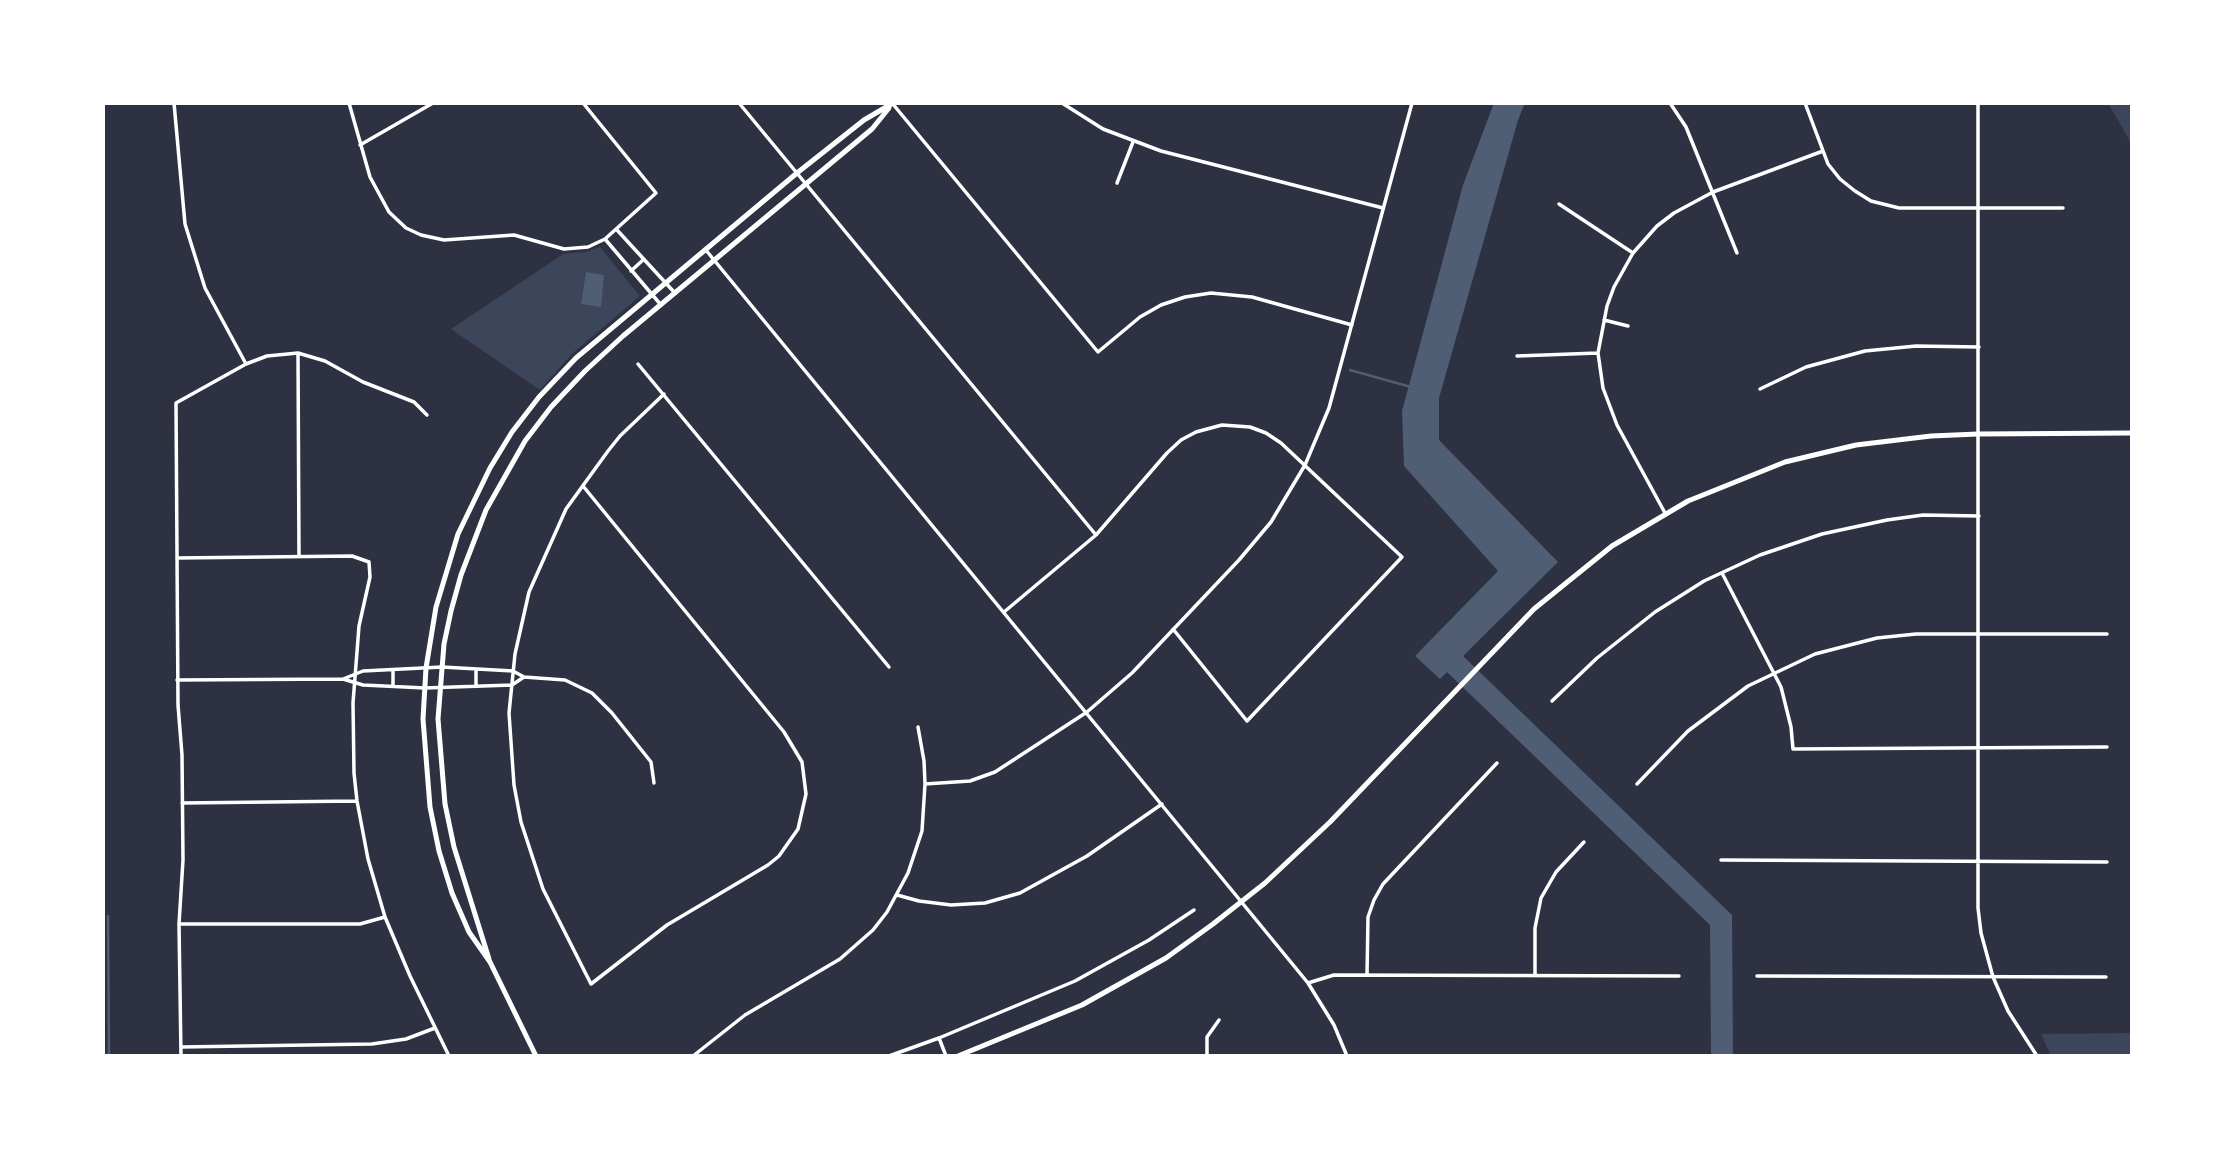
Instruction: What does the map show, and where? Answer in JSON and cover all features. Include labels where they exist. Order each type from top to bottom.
[{"type":"street","points":[[174,103],[185,224],[205,288],[246,363]]},
{"type":"street","points":[[349,103],[370,177],[389,212],[406,228],[421,235],[451,240],[514,234],[564,249],[588,247],[605,239],[656,192],[583,103]]},
{"type":"street","points":[[360,145],[433,103]]},
{"type":"street","points":[[739,103],[1096,535]]},
{"type":"street","points":[[536,1056],[490,962],[469,932],[452,893],[439,851],[430,807],[423,719],[426,668],[436,607],[446,570],[472,503],[501,450],[539,397],[576,358],[797,173],[864,120],[892,103]]},
{"type":"street","points":[[490,962],[454,847],[445,804],[438,719],[444,643],[473,540],[504,475],[525,441],[585,370],[872,129],[892,103]]},
{"type":"street","points":[[892,103],[1098,352],[1140,317],[1161,305],[1185,297],[1211,293],[1252,297],[1352,325]]},
{"type":"street","points":[[1062,103],[1103,129],[1133,142],[1382,208]]},
{"type":"street","points":[[925,784],[970,780],[995,772],[1087,712],[1132,673],[1271,522],[1305,465],[1329,408],[1412,103]]},
{"type":"street","points":[[1670,103],[1686,127],[1737,253]]},
{"type":"street","points":[[1805,103],[1828,163],[1840,179],[1871,201],[1899,208],[2063,208]]},
{"type":"street","points":[[1978,103],[1978,908],[1981,933],[1993,976],[2008,1011],[2037,1056]]},
{"type":"street","points":[[1117,183],[1133,142]]},
{"type":"street","points":[[1665,513],[1608,405],[1598,353],[1614,287],[1633,253],[1657,226],[1674,213],[1713,192],[1823,151]]},
{"type":"street","points":[[1559,204],[1633,253]]},
{"type":"street","points":[[617,230],[676,293]]},
{"type":"street","points":[[605,239],[661,305]]},
{"type":"street","points":[[705,249],[1308,984],[1334,1025],[1347,1056]]},
{"type":"street","points":[[631,271],[644,259]]},
{"type":"street","points":[[1604,320],[1628,326]]},
{"type":"street","points":[[1760,389],[1806,367],[1866,351],[1916,346],[1979,347]]},
{"type":"street","points":[[298,353],[299,556]]},
{"type":"street","points":[[181,1056],[179,924],[183,860],[182,755],[177,680],[176,403],[246,363],[267,356],[298,353],[324,361],[363,382],[414,402],[426,415]]},
{"type":"street","points":[[1517,356],[1598,353]]},
{"type":"street","points":[[638,363],[889,667]]},
{"type":"street","points":[[583,486],[784,732],[799,754],[806,794],[798,828],[779,856],[667,925],[591,984],[543,889],[521,822],[512,762],[509,713],[513,671],[519,632],[536,574],[566,509],[583,486],[620,436],[664,394]]},
{"type":"street","points":[[1004,612],[1096,535],[1181,440],[1205,429],[1232,425],[1258,430],[1281,443],[1402,557],[1247,720],[1173,629]]},
{"type":"street","points":[[958,1056],[1110,990],[1166,957],[1242,902],[1330,822],[1559,586],[1612,545],[1665,513],[1752,474],[1818,454],[1886,441],[1978,434],[2132,433]]},
{"type":"street","points":[[1552,701],[1628,632],[1674,600],[1722,573],[1790,544],[1856,526],[1923,516],[1979,516]]},
{"type":"street","points":[[177,558],[352,555],[369,562],[370,578],[359,626],[354,683],[352,744],[357,801],[368,859],[385,917],[449,1056]]},
{"type":"street","points":[[1722,573],[1786,702],[1793,749],[2107,747]]},
{"type":"street","points":[[1637,784],[1688,732],[1748,686],[1815,654],[1877,638],[1916,634],[2107,634]]},
{"type":"street","points":[[177,680],[343,679],[363,671],[442,667],[513,671],[524,677],[565,680],[592,693],[612,713],[652,762],[654,782]]},
{"type":"street","points":[[476,669],[476,686]]},
{"type":"street","points":[[393,670],[393,686]]},
{"type":"street","points":[[343,679],[354,683],[425,688],[512,684],[524,677]]},
{"type":"street","points":[[693,1056],[745,1016],[840,960],[873,930],[897,895],[919,841],[925,808],[924,761],[918,727]]},
{"type":"street","points":[[1367,975],[1368,918],[1383,884],[1497,763]]},
{"type":"street","points":[[182,803],[357,801]]},
{"type":"street","points":[[897,895],[951,905],[985,903],[1020,893],[1087,856],[1162,804]]},
{"type":"street","points":[[1535,975],[1535,928],[1541,898],[1556,872],[1584,842]]},
{"type":"street","points":[[1721,860],[2107,862]]},
{"type":"street","points":[[889,1056],[1075,981],[1149,940],[1194,910]]},
{"type":"street","points":[[179,924],[360,924],[385,917]]},
{"type":"street","points":[[1308,984],[1334,975],[1679,976]]},
{"type":"street","points":[[1757,976],[2106,977]]},
{"type":"street","points":[[1207,1056],[1207,1037],[1219,1020]]},
{"type":"street","points":[[181,1047],[372,1044],[406,1039],[435,1028]]},
{"type":"street","points":[[939,1038],[946,1056]]},
{"type":"street","points":[[531,1043],[543,1056]]},
{"type":"shaded area","points":[[1494,103],[1525,103],[1439,398],[1439,440],[1558,562],[1463,656],[1732,915],[1733,1056],[1711,1056],[1710,925],[1447,672],[1440,679],[1415,656],[1498,571],[1404,466],[1402,411],[1463,185]]},
{"type":"shaded area","points":[[2108,103],[2132,103],[2132,145]]},
{"type":"shaded area","points":[[600,247],[640,296],[572,354],[540,390],[451,329],[563,254],[585,252]]},
{"type":"shaded area","points":[[586,272],[604,275],[601,307],[581,304]]},
{"type":"shaded area","points":[[2132,1033],[2132,1056],[2051,1056],[2041,1034]]},
{"type":"waterway","points":[[1350,370],[1411,387]]},
{"type":"waterway","points":[[108,916],[109,1056]]}]
